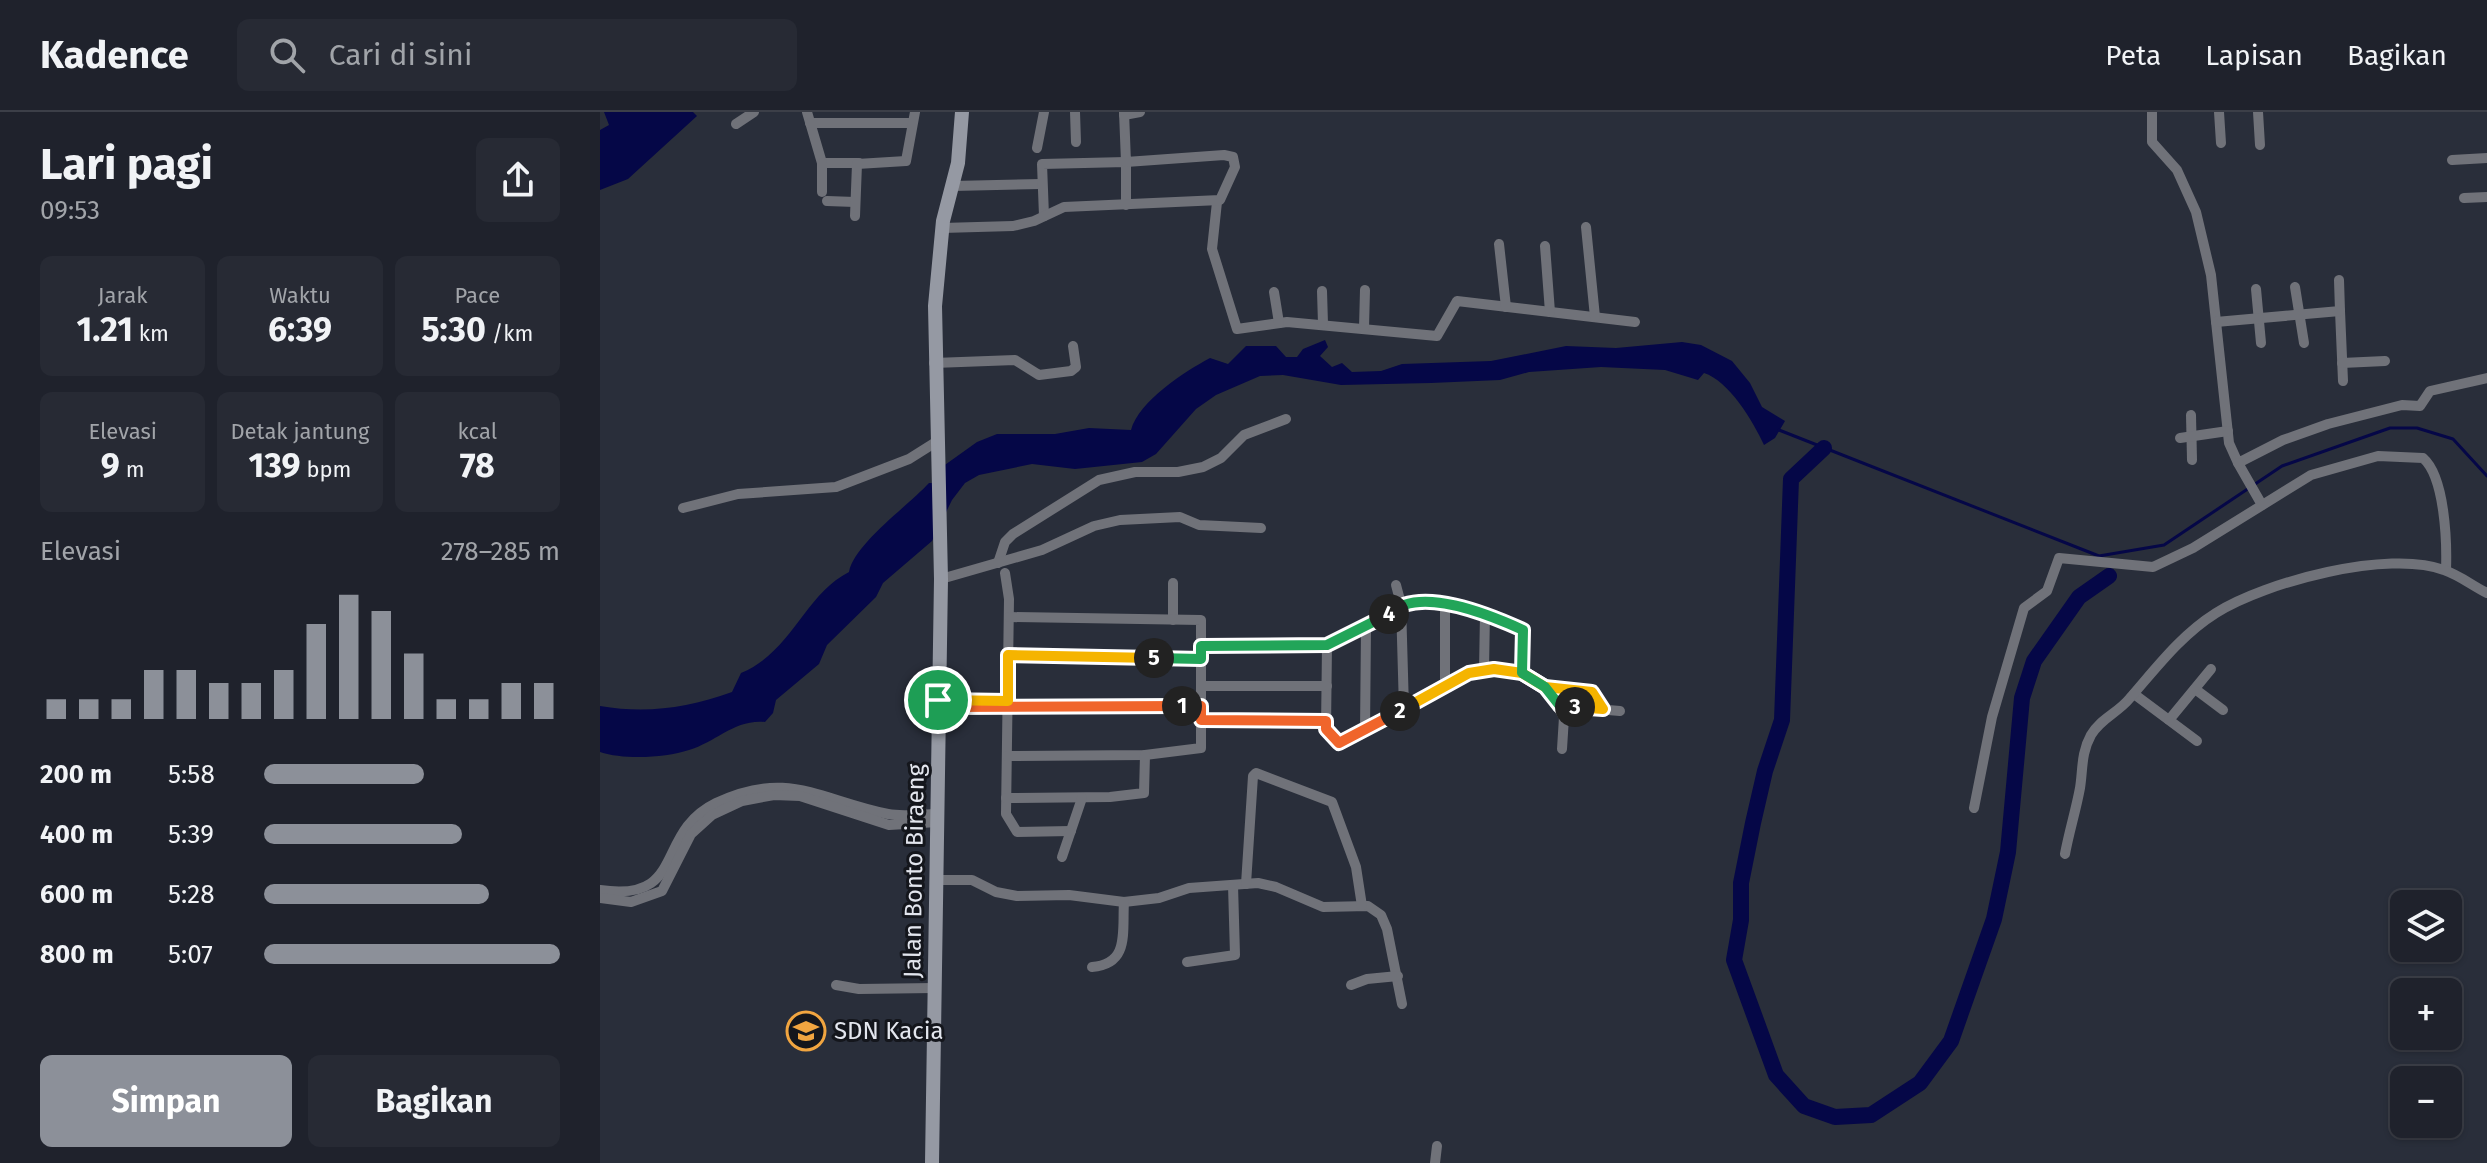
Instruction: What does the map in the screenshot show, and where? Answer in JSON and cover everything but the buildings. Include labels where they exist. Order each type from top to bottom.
[{"type":"street","points":[[736,124],[754,112]]},
{"type":"street","name":"Jalan Bonto Biraeng","points":[[932,1163],[941,579],[936,473],[935,306],[942,228],[953,186],[962,112]]},
{"type":"street","points":[[1037,148],[1044,112]]},
{"type":"street","points":[[1075,112],[1076,142]]},
{"type":"street","points":[[1126,205],[1124,114],[1140,112]]},
{"type":"street","points":[[2152,112],[2152,142],[2177,170],[2196,212],[2216,322],[2219,373],[2226,400],[2233,457],[2260,500]]},
{"type":"street","points":[[2219,112],[2221,143]]},
{"type":"street","points":[[2258,112],[2260,145]]},
{"type":"street","points":[[822,163],[906,161],[914,118],[809,118],[822,163],[824,196],[855,202]]},
{"type":"street","points":[[1044,216],[1042,164],[1230,155],[1235,167],[1217,202],[1212,249],[1237,329],[1279,323],[1323,324],[1437,336],[1457,301],[1635,322]]},
{"type":"street","points":[[2452,160],[2487,158]]},
{"type":"street","points":[[855,216],[859,163]]},
{"type":"street","points":[[953,186],[1041,184]]},
{"type":"street","points":[[2464,198],[2487,197]]},
{"type":"street","points":[[942,228],[1013,226],[1064,207],[1217,202]]},
{"type":"street","points":[[1586,227],[1595,317]]},
{"type":"street","points":[[1499,244],[1506,307]]},
{"type":"street","points":[[1545,246],[1550,312]]},
{"type":"street","points":[[2339,280],[2343,381]]},
{"type":"street","points":[[2295,287],[2304,343]]},
{"type":"street","points":[[2256,289],[2261,343]]},
{"type":"street","points":[[1364,328],[1365,290]]},
{"type":"street","points":[[1322,291],[1323,324]]},
{"type":"street","points":[[1274,292],[1279,323]]},
{"type":"street","points":[[2216,322],[2340,311]]},
{"type":"street","points":[[934,363],[1015,360],[1036,374],[1067,372],[1076,367],[1073,346]]},
{"type":"street","points":[[2342,363],[2385,361]]},
{"type":"street","points":[[2240,465],[2317,428],[2402,405],[2420,406],[2430,391],[2487,378]]},
{"type":"street","points":[[2191,415],[2186,437],[2192,460]]},
{"type":"street","points":[[998,563],[1005,542],[1013,534],[1088,485],[1135,472],[1178,472],[1203,467],[1221,458],[1244,435],[1286,419]]},
{"type":"street","points":[[2186,437],[2228,431]]},
{"type":"street","points":[[683,508],[738,494],[802,492],[836,487],[909,459],[936,442]]},
{"type":"street","points":[[1974,808],[1992,717],[2024,608],[2047,591],[2059,558],[2153,567],[2193,548],[2260,500],[2311,475],[2336,466],[2392,454],[2423,458],[2432,469],[2446,522],[2446,570]]},
{"type":"street","points":[[941,579],[1042,550],[1094,526],[1120,520],[1180,517],[1199,525],[1261,528]]},
{"type":"street","points":[[2065,854],[2086,745],[2099,724],[2134,694],[2173,647],[2207,619],[2235,604],[2353,566],[2409,562],[2446,570],[2487,593]]},
{"type":"street","points":[[1005,573],[1009,617],[1006,814],[1017,832],[1071,831]]},
{"type":"street","points":[[1173,583],[1173,620]]},
{"type":"street","points":[[1396,585],[1401,604],[1404,709]]},
{"type":"street","points":[[1201,646],[1327,645],[1411,601],[1472,608],[1523,630],[1522,673]]},
{"type":"street","points":[[1445,606],[1445,685]]},
{"type":"street","points":[[1484,671],[1485,613]]},
{"type":"street","points":[[1007,756],[1145,755],[1201,748],[1201,620],[1009,617]]},
{"type":"street","points":[[1365,731],[1366,627]]},
{"type":"street","points":[[1327,645],[1326,729],[1339,743],[1469,673],[1484,671],[1522,673],[1545,687],[1560,706],[1564,717],[1562,749]]},
{"type":"street","points":[[1008,655],[1201,659]]},
{"type":"street","points":[[2169,720],[2211,669]]},
{"type":"street","points":[[1201,686],[1327,686]]},
{"type":"street","points":[[1545,687],[1592,692],[1603,709]]},
{"type":"street","points":[[2195,689],[2223,710]]},
{"type":"street","points":[[2134,694],[2197,741]]},
{"type":"street","points":[[938,704],[1201,706]]},
{"type":"street","points":[[1560,706],[1620,711]]},
{"type":"street","points":[[1201,720],[1326,721]]},
{"type":"street","points":[[1006,798],[1082,798],[1144,793],[1145,755]]},
{"type":"street","points":[[1246,884],[1253,776],[1256,773],[1332,802],[1356,867],[1362,906]]},
{"type":"street","points":[[600,890],[636,892],[648,888],[657,880],[685,828],[698,814],[737,795],[766,787],[789,786],[889,815],[937,818]]},
{"type":"street","points":[[600,898],[631,902],[662,891],[691,834],[712,815],[742,801],[774,795],[800,796],[889,825],[937,818]]},
{"type":"street","points":[[1062,857],[1082,798]]},
{"type":"street","points":[[937,880],[972,880],[996,892],[1017,896],[1069,895],[1124,902],[1159,898],[1189,888],[1246,884],[1276,887],[1323,907],[1362,906],[1373,909],[1384,922],[1402,1004]]},
{"type":"street","points":[[1187,962],[1235,955],[1233,885]]},
{"type":"street","points":[[1092,967],[1110,964],[1119,956],[1124,902]]},
{"type":"street","points":[[1351,985],[1367,979],[1398,976]]},
{"type":"street","points":[[836,985],[859,989],[934,988]]},
{"type":"street","points":[[1435,1163],[1437,1146]]},
{"type":"shaded area","points":[[604,112],[693,112],[697,116],[628,179],[600,190],[600,130],[609,125]]},
{"type":"shaded area","points":[[1325,340],[1328,347],[1320,356],[1332,367],[1342,363],[1352,372],[1381,371],[1402,364],[1491,361],[1566,346],[1616,348],[1682,342],[1701,345],[1732,361],[1750,383],[1762,407],[1785,421],[1775,438],[1764,445],[1731,393],[1704,373],[1698,380],[1665,370],[1601,367],[1529,372],[1500,380],[1341,385],[1283,375],[1260,376],[1216,395],[1196,409],[1156,454],[1142,462],[1075,469],[1032,464],[979,475],[965,483],[952,500],[932,541],[883,583],[876,597],[827,645],[819,664],[776,700],[773,713],[765,722],[735,727],[699,746],[668,755],[632,757],[600,752],[600,706],[667,708],[732,692],[741,673],[773,652],[820,595],[849,572],[853,561],[871,537],[929,483],[935,483],[942,467],[977,442],[997,434],[1055,434],[1089,428],[1131,430],[1143,408],[1153,398],[1210,358],[1228,364],[1246,346],[1276,346],[1286,357],[1297,357],[1303,349]]},
{"type":"waterway","points":[[1779,430],[2099,556],[2164,545],[2282,466],[2390,428],[2417,428],[2453,439],[2487,476]]},
{"type":"waterway","points":[[1824,448],[1791,479],[1782,720],[1765,771],[1753,823],[1741,883],[1741,920],[1734,960],[1776,1075],[1804,1106],[1835,1117],[1871,1115],[1920,1083],[1951,1041],[1994,919],[2008,852],[2022,698],[2034,661],[2079,597],[2109,576]]},
{"type":"place","name":"SDN Kacia","points":[[806,1031]]},
{"type":"route","points":[[938,700],[938,707],[1201,706],[1201,720],[1326,721],[1326,729],[1339,743],[1448,683],[1469,673],[1494,669],[1522,673],[1545,687],[1592,692],[1603,709],[1560,706],[1545,687],[1535,680],[1522,673],[1523,630],[1472,608],[1411,601],[1327,645],[1201,646],[1201,659],[1008,655],[1008,701],[938,700]]}]
